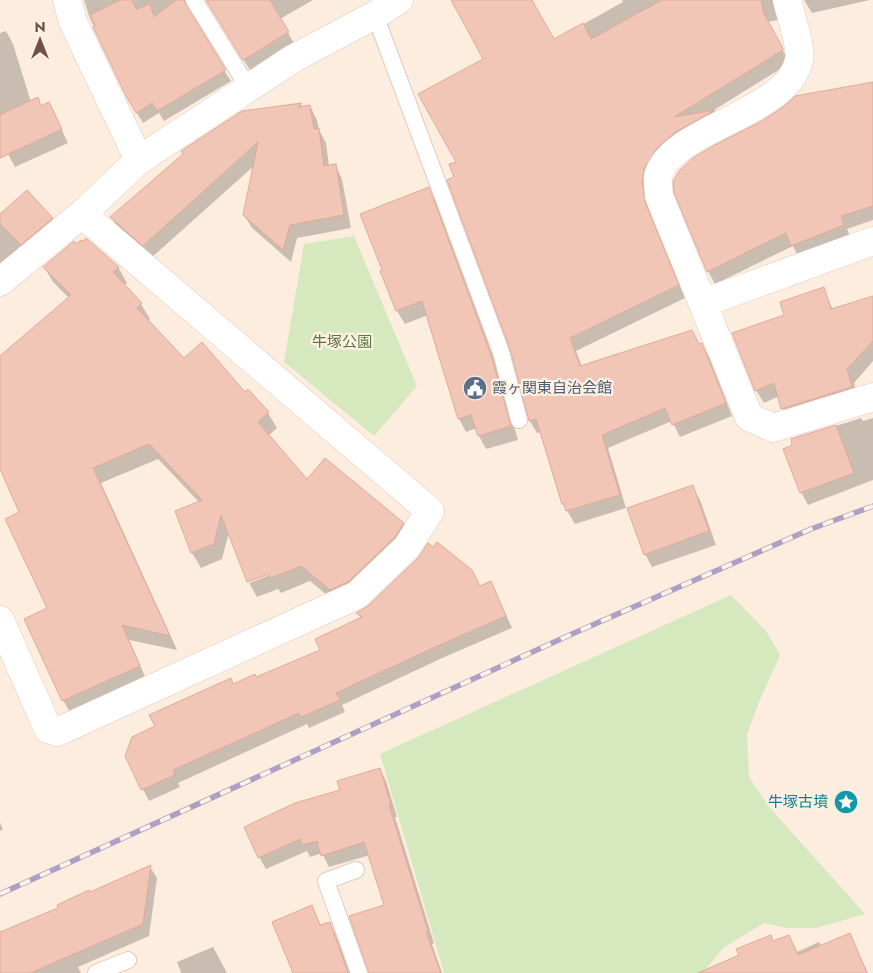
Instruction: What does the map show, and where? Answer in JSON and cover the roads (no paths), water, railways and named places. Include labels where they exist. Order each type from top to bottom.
[{"type":"street","points":[[67,0],[73,22],[139,160]]},
{"type":"street","points":[[0,282],[82,214],[139,160],[294,58],[375,15],[399,0]]},
{"type":"street","points":[[787,0],[800,59],[794,74],[782,90],[687,144],[668,159],[658,177],[659,196],[749,417],[773,428],[873,397]]},
{"type":"street","points":[[0,620],[48,729],[57,732],[358,595],[406,547],[430,511],[82,214]]},
{"type":"street","points":[[703,303],[873,241]]},
{"type":"lane","points":[[194,0],[248,87]]},
{"type":"lane","points":[[375,15],[501,352],[519,420]]},
{"type":"lane","points":[[356,870],[326,881],[359,973]]},
{"type":"lane","points":[[96,973],[128,960]]},
{"type":"railway","points":[[0,894],[572,634],[811,529],[873,506]]},
{"type":"place","name":"霞ヶ関東自治会館","points":[[475,388]]},
{"type":"place","name":"牛塚古墳","points":[[846,802]]},
{"type":"park label","name":"牛塚公園","points":[[342,342]]}]
